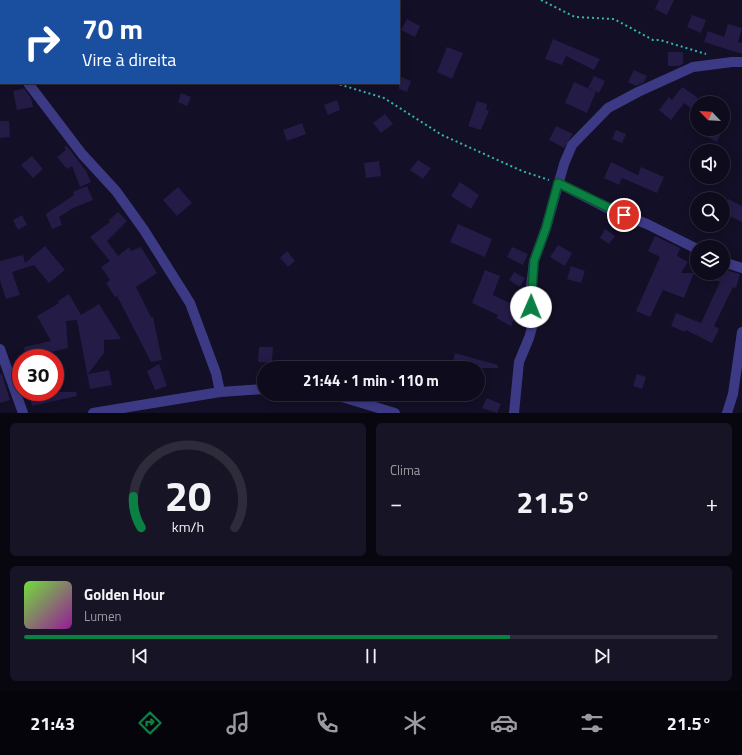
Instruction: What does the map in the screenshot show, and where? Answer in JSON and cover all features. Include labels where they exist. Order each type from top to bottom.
[{"type":"street","points":[[514,413],[519,362],[533,324],[531,293],[534,261],[546,228],[558,183],[572,145],[608,108],[645,89],[693,67],[742,62]]},
{"type":"street","points":[[29,84],[82,154],[116,191],[144,230],[190,303],[216,373],[220,392]]},
{"type":"street","points":[[558,183],[612,211],[647,224],[690,246]]},
{"type":"street","points":[[730,264],[742,268]]},
{"type":"street","points":[[727,413],[733,394],[742,332]]},
{"type":"street","points":[[0,349],[23,413]]},
{"type":"street","points":[[93,413],[220,392],[257,389]]},
{"type":"street","points":[[355,401],[395,413]]},
{"type":"path","points":[[541,0],[575,18],[614,19],[653,40],[660,40],[710,55]]},
{"type":"path","points":[[338,84],[384,98],[442,135],[522,171],[558,183]]},
{"type":"building","points":[[659,0],[674,0],[667,15],[655,9]]},
{"type":"building","points":[[692,15],[706,20],[701,33],[687,27]]},
{"type":"building","points":[[407,19],[420,26],[415,37],[401,30]]},
{"type":"building","points":[[728,24],[742,28],[738,42],[742,43],[742,54],[704,42],[708,31],[724,37]]},
{"type":"building","points":[[553,39],[600,59],[594,70],[566,56],[562,65],[545,59]]},
{"type":"building","points":[[447,47],[463,53],[452,79],[437,72]]},
{"type":"building","points":[[668,52],[683,52],[683,64],[679,66],[668,66]]},
{"type":"building","points":[[634,70],[647,76],[644,82],[636,86],[628,82]]},
{"type":"building","points":[[400,76],[411,81],[407,92],[399,89]]},
{"type":"building","points":[[594,76],[605,81],[599,93],[588,88]]},
{"type":"building","points":[[574,82],[596,92],[587,113],[565,103]]},
{"type":"building","points":[[682,87],[696,96],[690,96],[690,108],[684,103],[671,120],[659,110],[669,97],[672,100]]},
{"type":"building","points":[[24,88],[31,98],[33,107],[17,110],[13,91]]},
{"type":"building","points":[[181,93],[191,97],[187,106],[178,102]]},
{"type":"building","points":[[337,100],[340,110],[328,115],[324,105]]},
{"type":"building","points":[[477,101],[487,104],[486,110],[489,111],[481,130],[468,126]]},
{"type":"building","points":[[385,114],[393,124],[381,133],[373,123]]},
{"type":"building","points":[[0,121],[9,121],[10,137],[0,138]]},
{"type":"building","points":[[302,123],[306,134],[287,141],[283,130]]},
{"type":"building","points":[[556,126],[573,134],[564,148],[549,140]]},
{"type":"building","points":[[616,130],[626,134],[622,143],[612,139]]},
{"type":"building","points":[[707,136],[720,136],[717,142]]},
{"type":"building","points":[[67,146],[86,171],[91,182],[80,187],[72,166],[67,169],[57,157],[66,150],[64,147]]},
{"type":"building","points":[[32,156],[43,169],[33,178],[21,165]]},
{"type":"building","points":[[418,160],[431,168],[423,179],[410,170]]},
{"type":"building","points":[[379,161],[381,176],[366,178],[364,163]]},
{"type":"building","points":[[611,162],[638,175],[641,167],[664,177],[657,193],[622,178],[619,185],[604,178]]},
{"type":"building","points":[[460,182],[479,195],[471,209],[451,196]]},
{"type":"building","points":[[87,186],[93,200],[73,208],[59,217],[62,225],[52,229],[46,215],[47,213],[74,195],[73,192]]},
{"type":"building","points":[[178,187],[192,203],[177,216],[163,200]]},
{"type":"building","points":[[730,200],[742,206],[742,222],[730,216]]},
{"type":"building","points":[[118,212],[127,221],[107,241],[118,256],[129,247],[131,251],[141,247],[157,273],[136,287],[151,317],[153,317],[162,360],[151,362],[117,296],[115,297],[106,283],[110,280],[101,267],[110,261],[90,237],[110,222],[109,220]]},
{"type":"building","points":[[22,215],[27,225],[18,230],[13,220]]},
{"type":"building","points":[[458,224],[492,239],[485,257],[450,242]]},
{"type":"building","points":[[605,229],[615,236],[609,244],[600,238]]},
{"type":"building","points":[[655,236],[680,248],[677,256],[688,262],[681,273],[690,273],[691,280],[684,298],[663,290],[650,317],[636,311],[660,257],[648,251]]},
{"type":"building","points":[[558,245],[572,253],[565,266],[550,257]]},
{"type":"building","points":[[45,246],[65,270],[49,283],[34,265],[12,272],[20,295],[6,299],[0,281],[0,261],[23,255],[25,263]]},
{"type":"building","points":[[512,247],[528,254],[523,265],[507,257]]},
{"type":"building","points":[[287,251],[295,261],[288,267],[280,258]]},
{"type":"building","points":[[571,266],[585,271],[581,283],[567,279]]},
{"type":"building","points":[[485,270],[500,276],[493,295],[520,308],[511,326],[496,318],[498,315],[472,303]]},
{"type":"building","points":[[730,271],[740,274],[736,288],[733,287],[714,326],[719,329],[712,343],[686,330],[685,332],[671,326],[676,313],[701,323],[720,282],[714,280],[730,280]]},
{"type":"building","points":[[514,272],[525,278],[520,287],[509,280]]},
{"type":"building","points":[[69,294],[81,315],[99,304],[121,339],[104,340],[104,353],[88,374],[109,370],[112,385],[90,389],[77,320],[66,321],[68,348],[24,349],[24,347],[51,341],[37,316],[59,303],[58,301]]},
{"type":"building","points":[[259,347],[273,347],[272,361],[258,361]]},
{"type":"building","points":[[455,353],[484,361],[453,361]]},
{"type":"building","points":[[485,361],[498,365],[498,368],[485,368]]},
{"type":"building","points":[[159,364],[167,386],[155,390],[147,371]]},
{"type":"building","points":[[0,374],[2,374],[10,400],[0,403]]},
{"type":"building","points":[[637,374],[646,377],[642,389],[633,386]]},
{"type":"building","points":[[64,392],[76,392],[77,396],[64,399]]},
{"type":"building","points":[[487,398],[501,404],[497,413],[482,408]]},
{"type":"building","points":[[31,401],[54,401],[32,406]]},
{"type":"route","points":[[531,307],[531,286],[534,261],[546,228],[558,183],[612,211],[624,215]]}]
